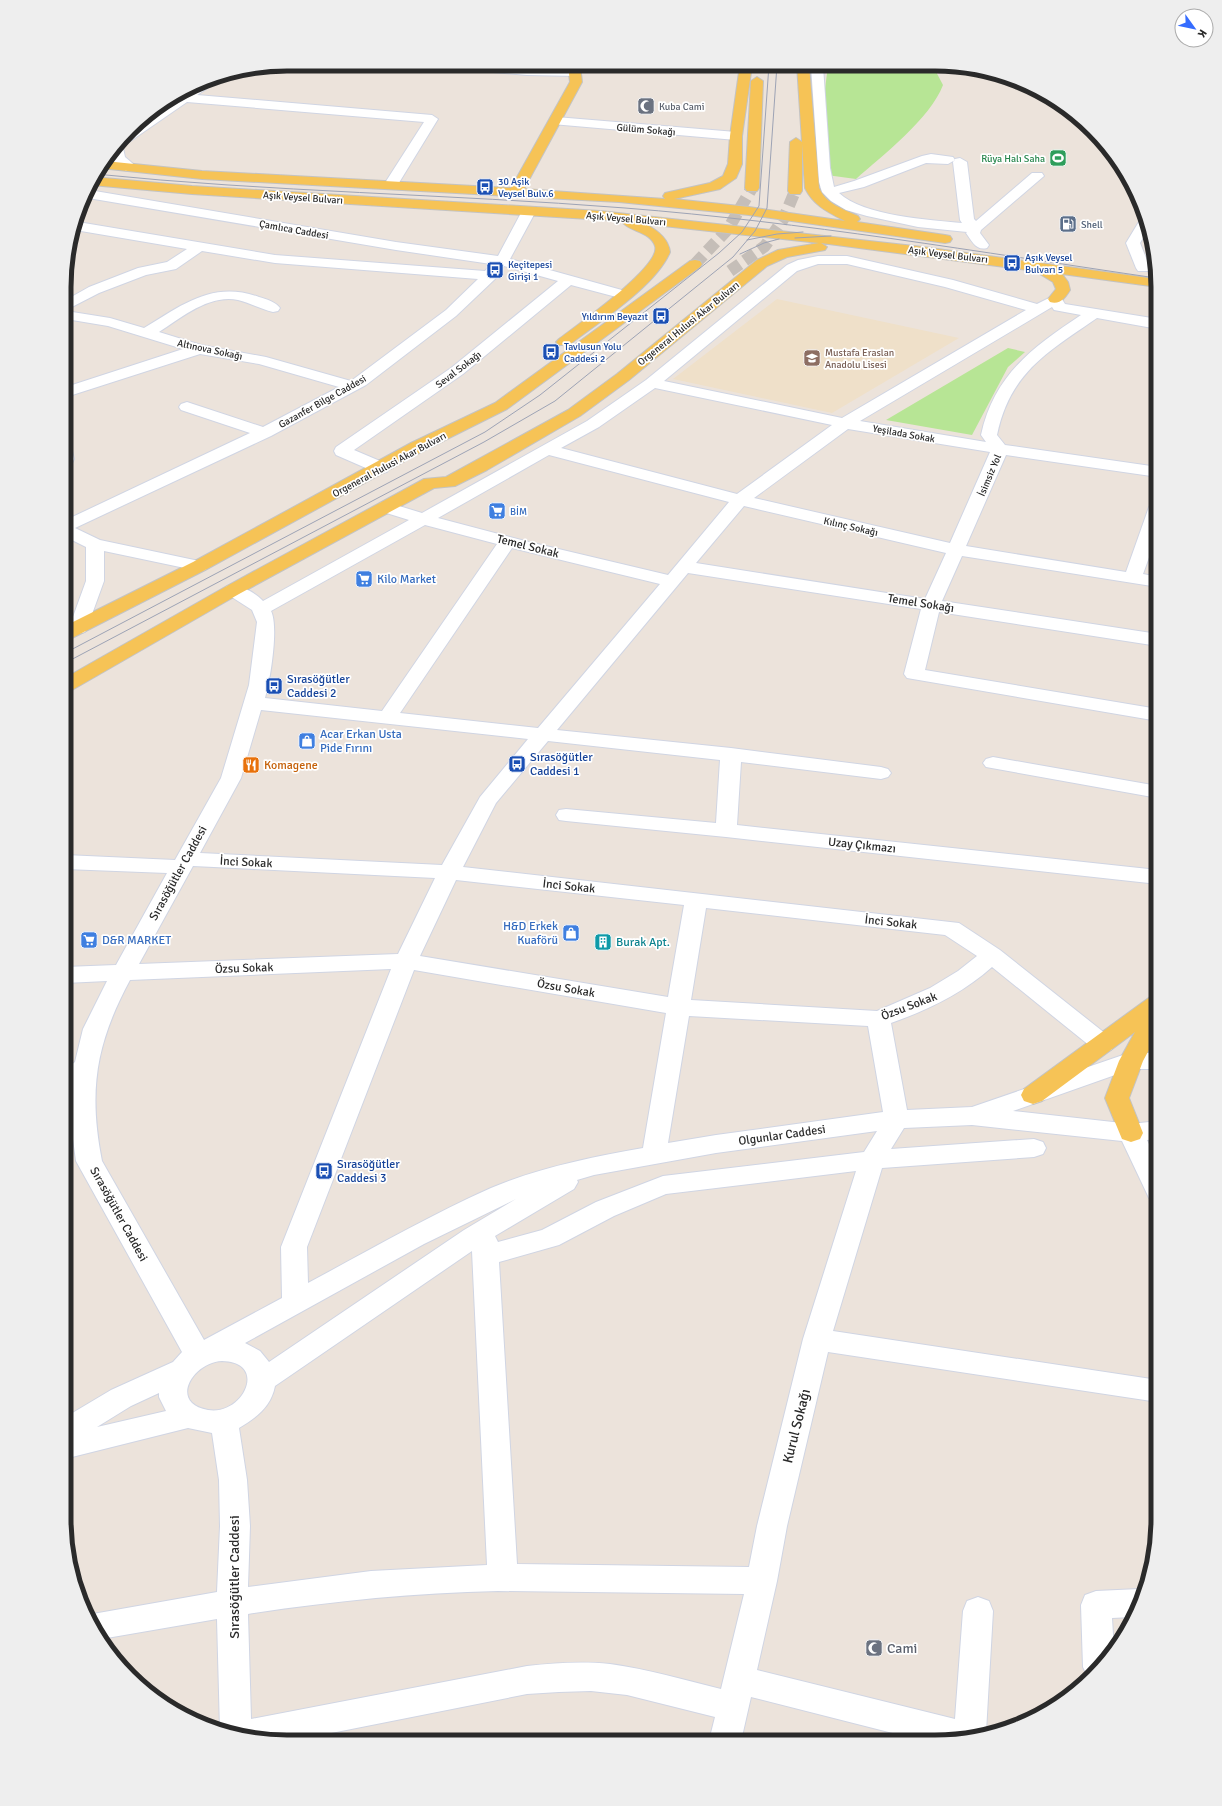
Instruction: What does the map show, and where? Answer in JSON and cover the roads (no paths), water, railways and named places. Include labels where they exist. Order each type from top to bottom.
[{"type":"main road","points":[[515,192],[556,121],[576,82],[575,71]]},
{"type":"main road","points":[[745,71],[736,136],[735,164],[739,188],[753,201],[778,204],[797,204],[815,197]]},
{"type":"main road","points":[[739,188],[757,71]]},
{"type":"main road","points":[[795,191],[796,71]]},
{"type":"main road","points":[[803,71],[812,188],[815,197],[830,209],[875,228]]},
{"type":"main road","name":"Aşık Veysel Bulvarı","points":[[108,166],[202,175],[619,198],[748,211],[988,245]]},
{"type":"main road","name":"Aşık Veysel Bulvarı","points":[[98,182],[192,190],[600,215],[923,250],[1151,283]]},
{"type":"main road","points":[[619,198],[658,198],[688,193],[714,186],[739,188]]},
{"type":"main road","points":[[417,447],[487,403],[647,277],[660,263],[664,253],[662,243],[649,231],[627,221],[600,215]]},
{"type":"main road","name":"Orgeneral Hulusi Akar Bulvarı","points":[[430,483],[449,482],[474,470],[574,413],[607,390],[746,276],[771,258],[796,250],[816,248],[844,248],[899,252],[923,250]]},
{"type":"main road","points":[[1074,258],[1149,268]]},
{"type":"main road","name":"Orgeneral Hulusi Akar Bulvarı","points":[[72,631],[199,566],[417,447],[501,406],[695,264]]},
{"type":"main road","points":[[1031,266],[1047,271],[1061,282],[1063,290],[1057,303]]},
{"type":"main road","name":"Orgeneral Hulusi Akar Bulvarı","points":[[651,335],[730,271]]},
{"type":"main road","name":"Orgeneral Hulusi Akar Bulvarı","points":[[71,683],[233,590],[430,483],[578,394],[609,369]]},
{"type":"main road","points":[[1033,1095],[1151,1008]]},
{"type":"main road","points":[[1131,1132],[1117,1098],[1130,1061],[1151,1024]]},
{"type":"street","points":[[817,71],[823,168],[829,192],[839,201],[848,206],[877,215],[925,224],[976,228]]},
{"type":"street","points":[[166,108],[195,91]]},
{"type":"street","points":[[185,98],[432,119],[390,186]]},
{"type":"street","name":"Gülüm Sokağı","points":[[556,121],[736,136]]},
{"type":"street","points":[[118,154],[119,159],[131,168]]},
{"type":"street","points":[[829,192],[855,186],[922,160],[931,158],[954,161],[967,220],[976,228]]},
{"type":"street","points":[[988,245],[973,233],[976,228],[1037,176]]},
{"type":"street","name":"Çamlıca Caddesi","points":[[91,195],[396,246],[501,261],[624,295]]},
{"type":"street","name":"Gazanfer Bilge Caddesi","points":[[71,524],[312,410],[380,368],[451,313],[490,276],[516,239],[529,211]]},
{"type":"street","points":[[79,226],[275,259],[490,276]]},
{"type":"street","points":[[1143,227],[1133,243],[1149,268]]},
{"type":"street","points":[[71,303],[94,290],[120,279],[143,271],[171,266],[200,246]]},
{"type":"street","points":[[233,590],[251,600],[262,609],[548,450],[593,424],[652,383],[792,268],[811,261],[840,259],[875,266],[948,282],[1039,308]]},
{"type":"street","name":"Seval Sokağı","points":[[381,468],[342,451],[457,371],[569,280]]},
{"type":"street","points":[[146,333],[204,299],[216,295],[236,295],[273,308]]},
{"type":"street","points":[[850,424],[1057,303]]},
{"type":"street","points":[[295,1304],[294,1247],[406,961],[449,872],[487,800],[740,500],[850,424],[1039,308],[1057,303],[1094,313],[1151,323]]},
{"type":"street","name":"İsimsiz Yol","points":[[1094,313],[1038,352],[1007,389],[994,411],[989,435],[1000,449],[932,604],[914,674],[1151,714]]},
{"type":"street","name":"Altınova Sokağı","points":[[71,316],[110,322],[199,349],[260,360],[353,386]]},
{"type":"street","points":[[71,390],[199,349]]},
{"type":"street","name":"Yeşilada Sokak","points":[[652,383],[850,424],[1000,449],[1151,471]]},
{"type":"street","points":[[186,407],[264,433]]},
{"type":"street","name":"Kılınç Sokağı","points":[[548,450],[740,500],[956,550],[1151,581]]},
{"type":"street","name":"Temel Sokak","points":[[386,506],[423,519],[508,541],[677,574]]},
{"type":"street","points":[[1133,578],[1151,527]]},
{"type":"street","points":[[71,533],[95,544],[199,566]]},
{"type":"street","points":[[387,718],[508,541]]},
{"type":"street","points":[[72,631],[96,581],[95,544]]},
{"type":"street","name":"Temel Sokağı","points":[[677,574],[932,604],[1151,639]]},
{"type":"street","name":"Sırasöğütler Caddesi","points":[[196,1359],[89,1161],[82,1117],[82,1096],[86,1066],[95,1029],[107,1001],[230,778],[259,685],[266,622],[262,609]]},
{"type":"street","points":[[254,703],[541,736],[731,754],[881,773]]},
{"type":"street","points":[[726,830],[731,754]]},
{"type":"street","points":[[993,763],[1151,791]]},
{"type":"street","name":"Uzay Çıkmazı","points":[[566,815],[726,830],[1151,876]]},
{"type":"street","name":"İnci Sokak","points":[[71,862],[184,863],[449,872],[951,928],[992,955]]},
{"type":"street","points":[[654,1154],[696,900]]},
{"type":"street","points":[[992,955],[1103,1044]]},
{"type":"street","name":"Özsu Sokak","points":[[71,975],[123,974],[406,961],[678,1007],[878,1019],[899,1012],[938,995],[970,974],[992,955]]},
{"type":"street","points":[[878,1019],[897,1119]]},
{"type":"street","name":"Olgunlar Caddesi","points":[[972,1116],[1130,1061],[1151,1061]]},
{"type":"street","points":[[71,1077],[86,1066]]},
{"type":"street","name":"Olgunlar Caddesi","points":[[594,1166],[716,1144],[897,1119],[972,1116],[1131,1132],[1151,1131]]},
{"type":"street","name":"Kurul Sokağı","points":[[727,1735],[762,1581],[772,1526],[817,1339],[872,1160],[897,1119]]},
{"type":"street","points":[[1131,1132],[1151,1176]]},
{"type":"street","points":[[485,1256],[550,1238],[605,1209],[663,1185],[872,1160],[1034,1148]]},
{"type":"street","points":[[71,1429],[121,1398],[196,1359],[415,1237],[500,1195],[530,1184],[594,1166]]},
{"type":"street","points":[[263,1380],[353,1317],[486,1228],[594,1166]]},
{"type":"street","points":[[486,1228],[485,1256],[503,1578]]},
{"type":"street","points":[[817,1339],[1151,1391]]},
{"type":"street","points":[[235,1351],[246,1355],[255,1362],[260,1370],[263,1380],[261,1390],[256,1401],[237,1417],[224,1421],[211,1423],[187,1417],[179,1410],[174,1401],[173,1386],[196,1359],[235,1351]]},
{"type":"street","points":[[71,1445],[187,1417]]},
{"type":"street","name":"Sırasöğütler Caddesi","points":[[224,1421],[233,1480],[235,1526],[232,1604],[236,1729]]},
{"type":"street","points":[[99,1625],[351,1587],[410,1582],[503,1578],[762,1581]]},
{"type":"street","points":[[1099,1659],[1096,1605],[1134,1603]]},
{"type":"street","points":[[970,1732],[978,1611]]},
{"type":"street","points":[[258,1733],[527,1680],[559,1677],[592,1677],[737,1694],[954,1734]]},
{"type":"tunnel","points":[[695,264],[728,229],[752,188]]},
{"type":"tunnel","points":[[730,271],[765,246],[784,218],[795,191]]},
{"type":"tram line","points":[[750,220],[759,206],[769,71]]},
{"type":"tram line","points":[[760,221],[767,208],[777,71]]},
{"type":"tram line","points":[[103,175],[227,185],[559,203],[750,220]]},
{"type":"tram line","points":[[71,650],[485,432],[540,395],[719,253],[742,232],[750,220]]},
{"type":"tram line","points":[[750,220],[760,221]]},
{"type":"tram line","points":[[747,240],[755,231],[760,221]]},
{"type":"tram line","points":[[760,221],[891,238],[1151,277]]},
{"type":"tram line","points":[[747,240],[777,234],[803,232]]},
{"type":"tram line","points":[[795,238],[831,236]]},
{"type":"tram line","points":[[740,254],[764,243],[779,239]]},
{"type":"tram line","points":[[71,660],[484,442],[555,401],[733,257],[747,240]]},
{"type":"place","name":"Kuba Cami","points":[[646,106]]},
{"type":"place","name":"Rüya Halı Saha","points":[[1058,158]]},
{"type":"place","name":"30 Aşik Veysel Bulv.6","points":[[485,187]]},
{"type":"place","name":"Shell","points":[[1068,224]]},
{"type":"place","name":"Aşık Veysel Bulvarı 5","points":[[1012,263]]},
{"type":"place","name":"Keçitepesi Girişi 1","points":[[495,270]]},
{"type":"place","name":"Yıldırım Beyazıt","points":[[661,316]]},
{"type":"place","name":"Tavlusun Yolu Caddesi 2","points":[[551,352]]},
{"type":"place","name":"Mustafa Eraslan Anadolu Lisesi","points":[[812,358]]},
{"type":"place","name":"BİM","points":[[497,511]]},
{"type":"place","name":"Kilo Market","points":[[364,579]]},
{"type":"place","name":"Sırasöğütler Caddesi 2","points":[[274,686]]},
{"type":"place","name":"Acar Erkan Usta Pide Fırını","points":[[307,741]]},
{"type":"place","name":"Sırasöğütler Caddesi 1","points":[[517,764]]},
{"type":"place","name":"Komagene","points":[[251,765]]},
{"type":"place","name":"H&D Erkek Kuaförü","points":[[571,933]]},
{"type":"place","name":"D&R MARKET","points":[[89,940]]},
{"type":"place","name":"Burak Apt.","points":[[603,942]]},
{"type":"place","name":"Sırasöğütler Caddesi 3","points":[[324,1171]]},
{"type":"place","name":"Cami","points":[[874,1648]]}]
